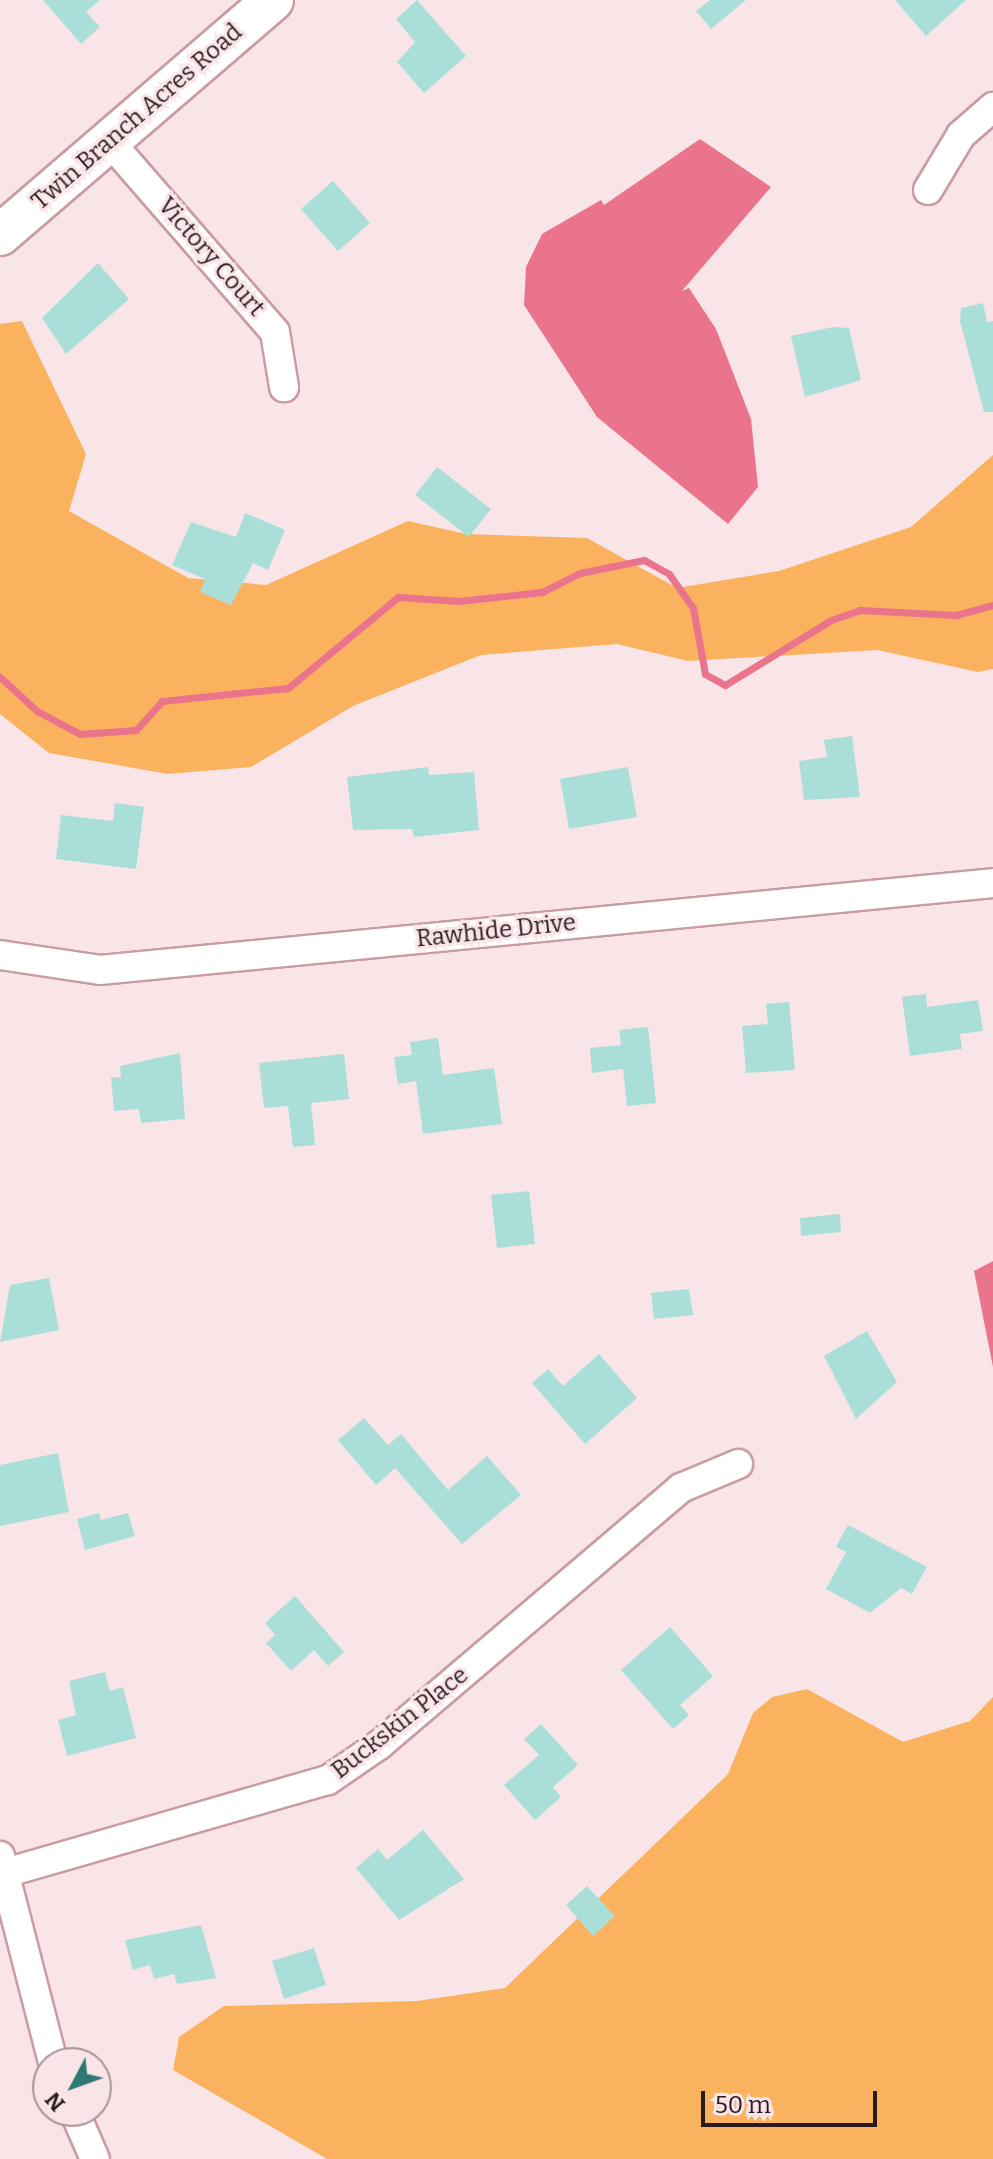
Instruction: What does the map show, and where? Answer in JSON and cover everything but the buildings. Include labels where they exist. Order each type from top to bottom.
[{"type":"street","name":"Twin Branch Acres Road","points":[[0,235],[273,0]]},
{"type":"street","points":[[928,190],[961,135],[993,107]]},
{"type":"street","name":"Victory Court","points":[[109,141],[275,332],[284,387]]},
{"type":"street","name":"Rawhide Drive","points":[[0,955],[100,970],[993,883]]},
{"type":"street","name":"Buckskin Place","points":[[2,1864],[328,1780],[379,1745],[681,1488],[738,1464]]},
{"type":"street","points":[[2,1864],[49,2047]]},
{"type":"street","points":[[81,2127],[95,2159]]},
{"type":"shaded area","points":[[700,139],[771,187],[682,291],[689,288],[716,329],[751,419],[758,487],[728,524],[597,417],[524,305],[526,267],[542,234],[601,200],[604,205]]},
{"type":"shaded area","points":[[22,321],[86,454],[69,511],[188,578],[266,585],[408,521],[466,534],[587,538],[677,588],[779,571],[911,527],[993,455],[993,669],[978,672],[877,650],[688,661],[617,644],[481,655],[353,706],[251,767],[168,774],[49,753],[0,714],[0,324]]},
{"type":"shaded area","points":[[993,1261],[993,1367],[974,1271]]},
{"type":"shaded area","points":[[807,1689],[903,1742],[970,1721],[993,1697],[993,2159],[327,2159],[173,2070],[179,2037],[224,2006],[417,2001],[505,1988],[728,1774],[753,1713],[772,1697]]},
{"type":"waterway","points":[[0,677],[37,711],[80,734],[136,730],[162,701],[288,688],[398,597],[459,601],[542,592],[580,573],[644,560],[669,574],[693,608],[705,674],[725,685],[831,620],[860,610],[956,615],[993,605]]}]
